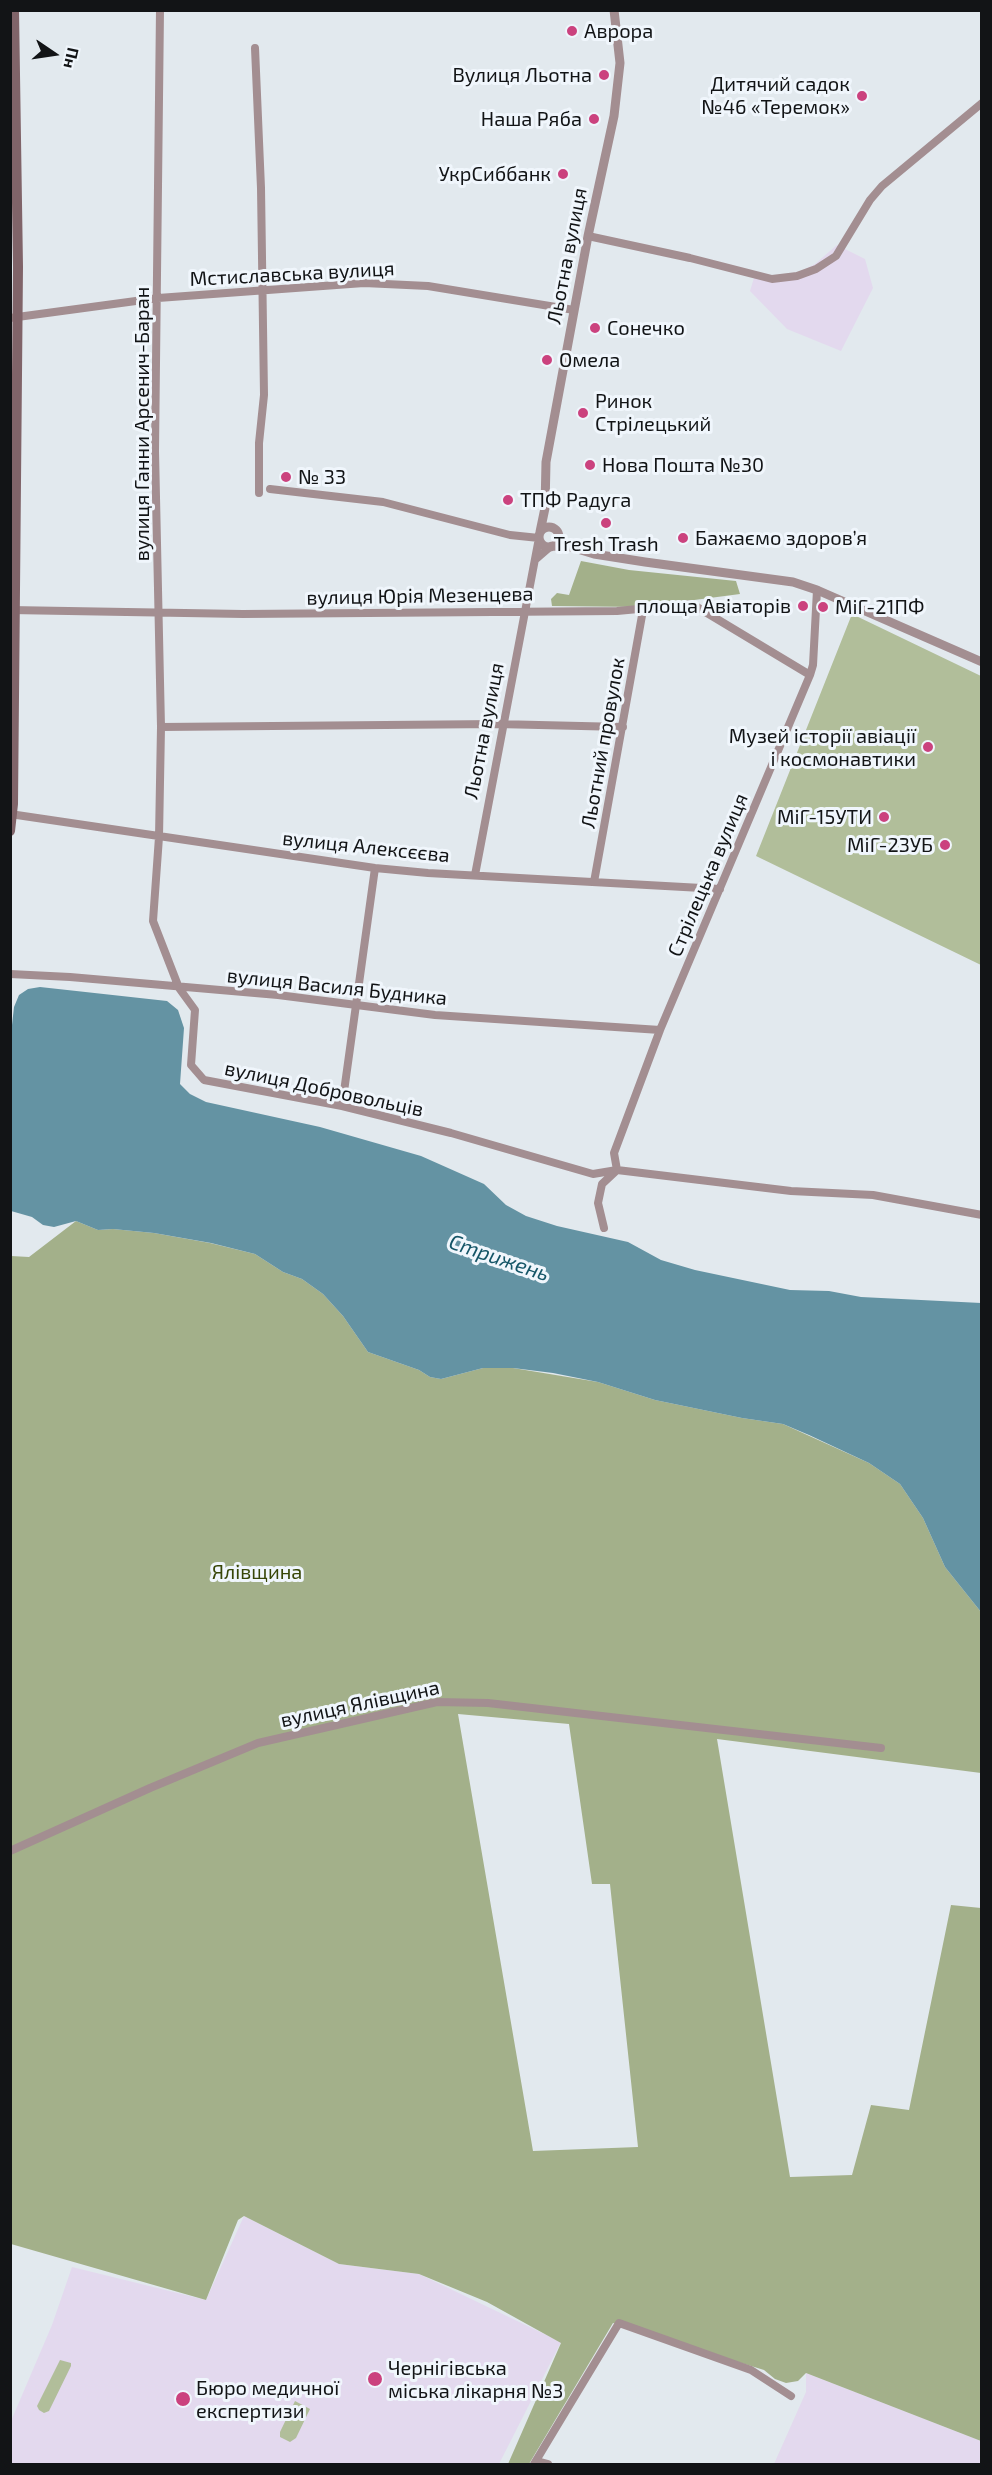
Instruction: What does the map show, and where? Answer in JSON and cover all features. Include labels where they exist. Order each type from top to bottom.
[{"type":"main road","points":[[10,831],[14,10]]},
{"type":"street","name":"вулиця Ганни Арсенич-Баран","points":[[159,837],[161,727],[155,451],[160,10]]},
{"type":"street","name":"Льотна вулиця","points":[[475,875],[545,508],[546,462],[588,236],[614,116],[619,77],[619,45],[614,10]]},
{"type":"street","points":[[255,48],[261,188],[264,396],[259,443],[259,493]]},
{"type":"street","points":[[588,236],[772,279],[797,276],[816,269],[836,256],[870,200],[882,186],[981,104]]},
{"type":"street","name":"Мстиславська вулиця","points":[[14,318],[158,298],[364,283],[428,286],[574,310]]},
{"type":"street","points":[[270,489],[382,502],[510,535],[539,535],[547,527],[557,531],[558,541],[536,559]]},
{"type":"street","name":"Льотна вулиця","points":[[545,508],[557,531],[571,547]]},
{"type":"street","points":[[539,535],[541,543],[552,546]]},
{"type":"street","name":"Льотна вулиця","points":[[552,546],[571,547],[594,554],[770,578],[817,590],[981,662]]},
{"type":"street","name":"Стрілецька вулиця","points":[[617,1170],[614,1153],[660,1030],[810,675],[813,665],[817,590]]},
{"type":"street","name":"вулиця Юрія Мезенцева","points":[[12,610],[307,614],[643,610],[692,604],[810,675]]},
{"type":"street","name":"Льотний провулок","points":[[594,882],[643,610]]},
{"type":"street","points":[[161,727],[503,725],[623,727]]},
{"type":"street","name":"вулиця Алексєєва","points":[[11,814],[375,868],[720,889]]},
{"type":"street","name":"вулиця Добровольців","points":[[159,837],[153,921],[179,988],[195,1010],[191,1065],[204,1080],[342,1106],[451,1133],[593,1174],[617,1170]]},
{"type":"street","points":[[342,1106],[375,868]]},
{"type":"street","name":"вулиця Василя Будника","points":[[10,974],[278,995],[414,1014],[660,1030]]},
{"type":"street","points":[[604,1228],[598,1203],[603,1184],[617,1170],[791,1191],[873,1195],[981,1215]]},
{"type":"street","name":"вулиця Ялівщина","points":[[10,1851],[150,1788],[258,1743],[436,1702],[488,1703],[881,1748]]},
{"type":"street","points":[[548,2464],[536,2463],[619,2323],[751,2370],[792,2396]]},
{"type":"shaded area","points":[[837,245],[865,259],[873,288],[841,351],[787,329],[750,291],[754,278],[795,274],[815,264]]},
{"type":"shaded area","points":[[244,2216],[339,2264],[419,2274],[561,2342],[499,2464],[11,2464],[11,2421],[52,2325],[72,2267],[206,2300]]},
{"type":"shaded area","points":[[806,2373],[981,2441],[981,2464],[774,2464],[806,2392]]},
{"type":"green space","points":[[581,561],[629,570],[736,581],[740,594],[641,607],[552,606],[551,599],[557,593],[569,595]]},
{"type":"green space","points":[[852,614],[981,676],[981,965],[756,856]]},
{"type":"green space","name":"Ялівщина","points":[[76,1221],[98,1230],[113,1229],[154,1233],[255,1254],[283,1272],[302,1279],[323,1294],[343,1316],[368,1352],[419,1370],[430,1377],[441,1379],[483,1368],[513,1368],[598,1382],[655,1400],[783,1424],[869,1463],[900,1484],[923,1518],[945,1567],[981,1612],[981,1773],[717,1739],[790,2177],[852,2175],[871,2105],[909,2110],[951,1905],[981,1908],[981,2441],[806,2373],[798,2381],[786,2383],[775,2379],[764,2370],[613,2323],[529,2464],[508,2464],[561,2343],[487,2302],[419,2274],[339,2264],[244,2216],[238,2220],[206,2300],[11,2244],[11,1256],[29,1257]],"holes":[[[458,1714],[569,1724],[592,1884],[610,1884],[638,2147],[533,2151]]]},
{"type":"green space","points":[[60,2360],[71,2363],[71,2366],[49,2411],[44,2413],[37,2406]]},
{"type":"green space","points":[[295,2401],[310,2409],[296,2438],[290,2442],[280,2437],[280,2432]]},
{"type":"water","name":"Стрижень","points":[[40,987],[167,1001],[178,1010],[184,1028],[180,1084],[190,1094],[206,1102],[320,1127],[421,1156],[484,1184],[506,1205],[526,1216],[557,1226],[628,1242],[661,1260],[695,1270],[790,1290],[829,1291],[861,1297],[981,1303],[981,1612],[945,1567],[923,1518],[900,1484],[869,1463],[783,1424],[655,1400],[598,1382],[553,1373],[513,1368],[483,1368],[441,1379],[430,1377],[419,1370],[368,1352],[343,1316],[323,1294],[302,1279],[283,1272],[255,1254],[211,1243],[154,1233],[113,1229],[98,1230],[76,1221],[54,1227],[43,1225],[32,1217],[11,1211],[11,1034],[14,1007],[19,995],[28,989]]},
{"type":"place","name":"Аврора","points":[[572,31]]},
{"type":"place","name":"Вулиця Льотна","points":[[604,75]]},
{"type":"place","name":"Дитячий садок №46 «Теремок»","points":[[862,96]]},
{"type":"place","name":"Наша Ряба","points":[[594,119]]},
{"type":"place","name":"УкрСиббанк","points":[[563,174]]},
{"type":"place","name":"Сонечко","points":[[595,328]]},
{"type":"place","name":"Омела","points":[[547,360]]},
{"type":"place","name":"Ринок Стрілецький","points":[[583,413]]},
{"type":"place","name":"Нова Пошта №30","points":[[590,465]]},
{"type":"place","name":"№ 33","points":[[286,477]]},
{"type":"place","name":"ТПФ Радуга","points":[[508,500]]},
{"type":"place","name":"Tresh Trash","points":[[606,523]]},
{"type":"place","name":"Бажаємо здоров’я","points":[[683,538]]},
{"type":"place","name":"площа Авіаторів","points":[[803,606]]},
{"type":"place","name":"МіГ-21ПФ","points":[[823,607]]},
{"type":"place","name":"Музей історії авіації і космонавтики","points":[[928,747]]},
{"type":"place","name":"МіГ-15УТИ","points":[[884,817]]},
{"type":"place","name":"МіГ-23УБ","points":[[945,845]]},
{"type":"place","name":"Чернігівська міська лікарня №3","points":[[375,2379]]},
{"type":"place","name":"Бюро медичної експертизи","points":[[183,2399]]}]
